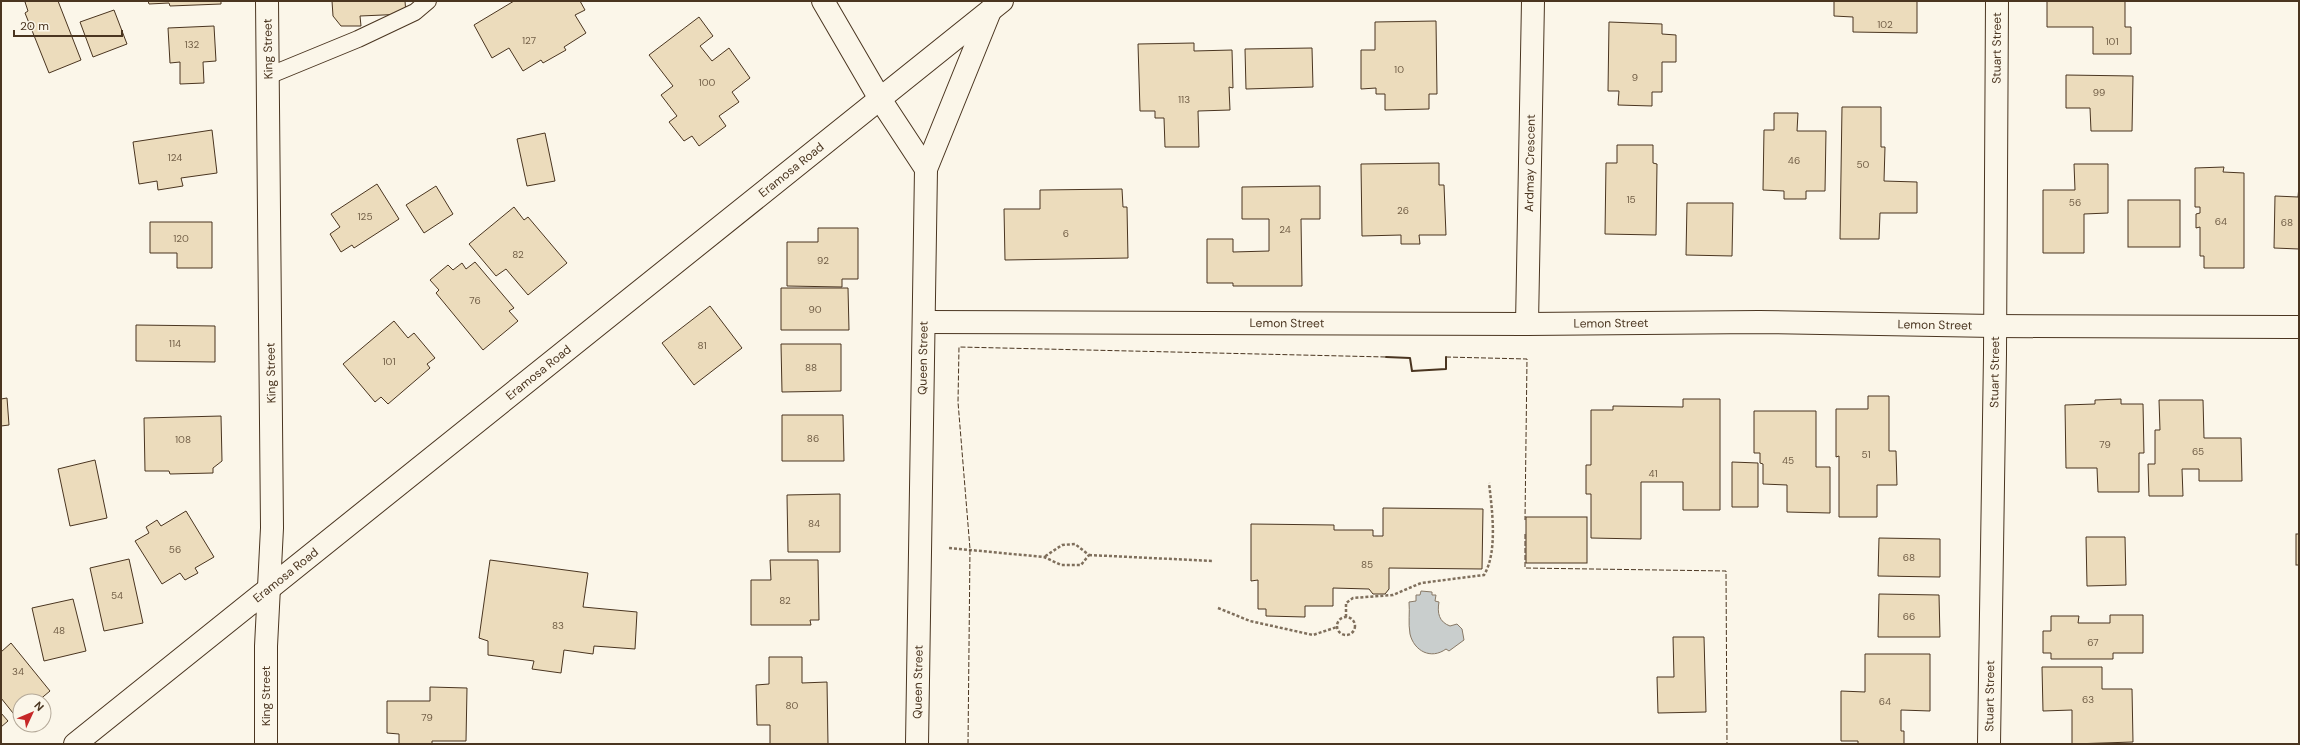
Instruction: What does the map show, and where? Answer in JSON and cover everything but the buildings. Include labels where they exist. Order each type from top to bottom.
[{"type":"street","name":"King Street","points":[[266,744],[272,500],[267,1]]},
{"type":"street","points":[[823,1],[880,99],[926,169]]},
{"type":"street","name":"Ardmay Crescent","points":[[1527,324],[1533,1]]},
{"type":"street","name":"Stuart Street","points":[[1989,744],[1997,1]]},
{"type":"street","points":[[926,169],[996,5]]},
{"type":"street","name":"Eramosa Road","points":[[76,744],[996,5]]},
{"type":"street","name":"Queen Street","points":[[917,744],[926,169]]},
{"type":"street","name":"Lemon Street","points":[[924,322],[1527,324],[1759,322],[1994,326],[2299,327]]},
{"type":"lane","points":[[268,76],[365,36],[415,12],[428,1]]},
{"type":"path","points":[[1346,617],[1346,602],[1353,598],[1393,595],[1421,583],[1484,575],[1490,566],[1491,550],[1492,512],[1489,483]]},
{"type":"path","points":[[1044,557],[1062,545],[1075,544],[1089,555],[1213,561]]},
{"type":"path","points":[[954,548],[1044,557],[1061,565],[1081,565],[1089,555]]},
{"type":"path","points":[[1218,608],[1250,621],[1313,635],[1338,627]]},
{"type":"path","points":[[1346,617],[1352,618],[1355,623],[1352,634],[1343,634],[1338,627],[1340,619],[1346,617]]},
{"type":"shaded area","points":[[1421,591],[1432,592],[1432,595],[1436,595],[1435,601],[1439,602],[1438,610],[1443,622],[1450,626],[1457,624],[1462,629],[1464,640],[1449,651],[1446,649],[1435,654],[1429,654],[1419,649],[1412,640],[1409,630],[1409,602],[1416,601],[1416,595],[1420,595]]},
{"type":"fence","points":[[968,744],[970,549],[958,402],[959,347],[1386,357]]},
{"type":"fence","points":[[1446,357],[1527,359],[1525,520]]},
{"type":"fence","points":[[1525,534],[1525,568],[1726,571],[1727,744]]},
{"type":"wall","points":[[1386,357],[1410,358],[1412,371],[1446,369],[1446,357]]}]
